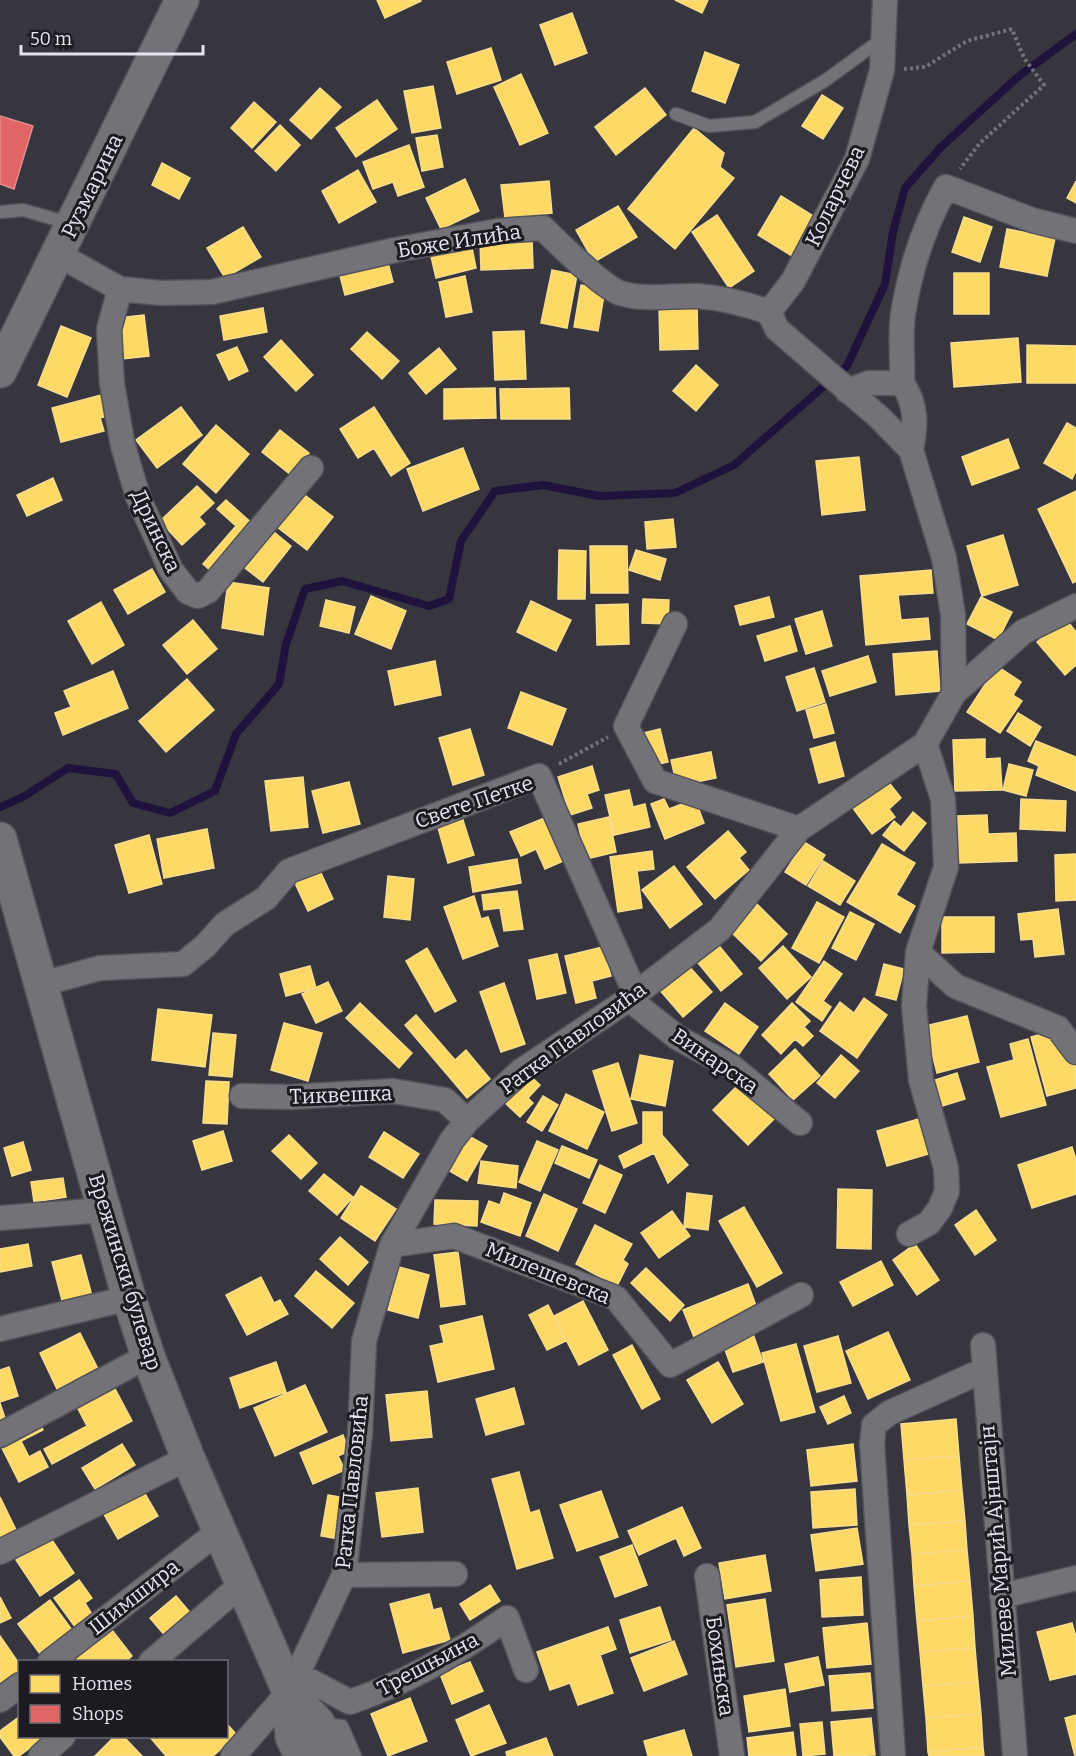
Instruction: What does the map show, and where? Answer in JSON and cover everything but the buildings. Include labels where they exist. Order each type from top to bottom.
[{"type":"main road","name":"Рузмарина","points":[[0,371],[59,255],[182,0]]},
{"type":"main road","name":"Врежински булевар","points":[[0,839],[129,1298],[148,1356],[218,1532],[293,1683],[318,1723],[332,1756]]},
{"type":"main road","name":"Врежински булевар","points":[[293,1683],[292,1737],[301,1756]]},
{"type":"street","name":"Коларчева","points":[[769,312],[793,281],[857,159],[882,70],[885,0]]},
{"type":"street","points":[[911,450],[916,426],[912,399],[902,383],[903,316],[927,224],[946,187],[1032,220],[1076,231]]},
{"type":"street","name":"Боже Илића","points":[[59,255],[120,289],[161,293],[212,292],[395,250],[498,231],[543,228],[568,252],[619,293],[648,297],[697,296],[728,300],[769,312]]},
{"type":"street","name":"Дринска","points":[[120,289],[109,329],[112,384],[123,446],[138,497],[171,570],[188,592],[198,596],[208,591],[311,468]]},
{"type":"street","points":[[769,312],[777,329],[803,354],[880,418],[911,450],[944,558],[953,615],[954,693]]},
{"type":"street","points":[[847,391],[869,383],[902,383]]},
{"type":"street","name":"Ратка Павловића","points":[[233,1756],[293,1683],[344,1575],[360,1434],[364,1341],[392,1245],[452,1140],[467,1121],[521,1071],[632,996],[720,929],[799,829],[925,744],[954,693],[1023,632],[1076,606]]},
{"type":"street","points":[[675,624],[627,726],[655,781],[799,829]]},
{"type":"street","points":[[909,1234],[928,1223],[940,1208],[947,1191],[945,1168],[921,1080],[914,1006],[918,952],[946,867],[943,799],[925,744]]},
{"type":"street","name":"Свете Петке","points":[[42,984],[100,968],[183,964],[205,946],[225,924],[266,898],[289,871],[539,776],[632,996]]},
{"type":"street","points":[[918,952],[955,986],[1058,1029],[1076,1052]]},
{"type":"street","name":"Винарска","points":[[632,996],[678,1038],[732,1067],[800,1123]]},
{"type":"street","name":"Тиквешка","points":[[242,1096],[291,1097],[393,1091],[445,1100],[467,1121]]},
{"type":"street","points":[[0,1218],[104,1210]]},
{"type":"street","name":"Милешевска","points":[[392,1245],[454,1236],[616,1298],[670,1365],[801,1295]]},
{"type":"street","points":[[0,1329],[129,1298]]},
{"type":"street","name":"Милеве Марић Ајнштајн","points":[[983,1345],[1015,1756]]},
{"type":"street","points":[[0,1435],[148,1356]]},
{"type":"street","points":[[893,1756],[872,1444],[874,1425],[889,1413],[984,1370]]},
{"type":"street","points":[[0,1552],[188,1458]]},
{"type":"street","name":"Шимшира","points":[[53,1660],[218,1532]]},
{"type":"street","points":[[344,1575],[455,1574]]},
{"type":"street","name":"Бохињска","points":[[707,1576],[732,1756]]},
{"type":"street","points":[[1002,1596],[1076,1578]]},
{"type":"street","points":[[153,1660],[242,1584]]},
{"type":"street","name":"Трешњина","points":[[293,1683],[350,1702],[393,1688],[480,1637],[507,1618],[526,1670]]},
{"type":"street","points":[[0,1700],[18,1686]]},
{"type":"street","points":[[40,1756],[62,1738]]},
{"type":"lane","points":[[676,114],[709,126],[755,122],[826,80],[883,38]]},
{"type":"lane","points":[[0,212],[22,210],[74,224]]},
{"type":"lane","points":[[318,1723],[342,1726],[355,1756]]},
{"type":"path","points":[[882,70],[925,67],[967,40],[1012,29],[1024,58],[1044,86],[980,143],[946,187]]},
{"type":"path","points":[[539,776],[627,726]]},
{"type":"waterway","points":[[0,807],[23,797],[68,768],[116,774],[133,803],[170,813],[215,791],[236,734],[279,684],[286,644],[305,589],[342,581],[429,606],[449,599],[461,541],[495,491],[543,485],[599,496],[675,493],[734,465],[847,366],[885,284],[893,232],[905,188],[941,147],[1019,76],[1076,34]]}]
